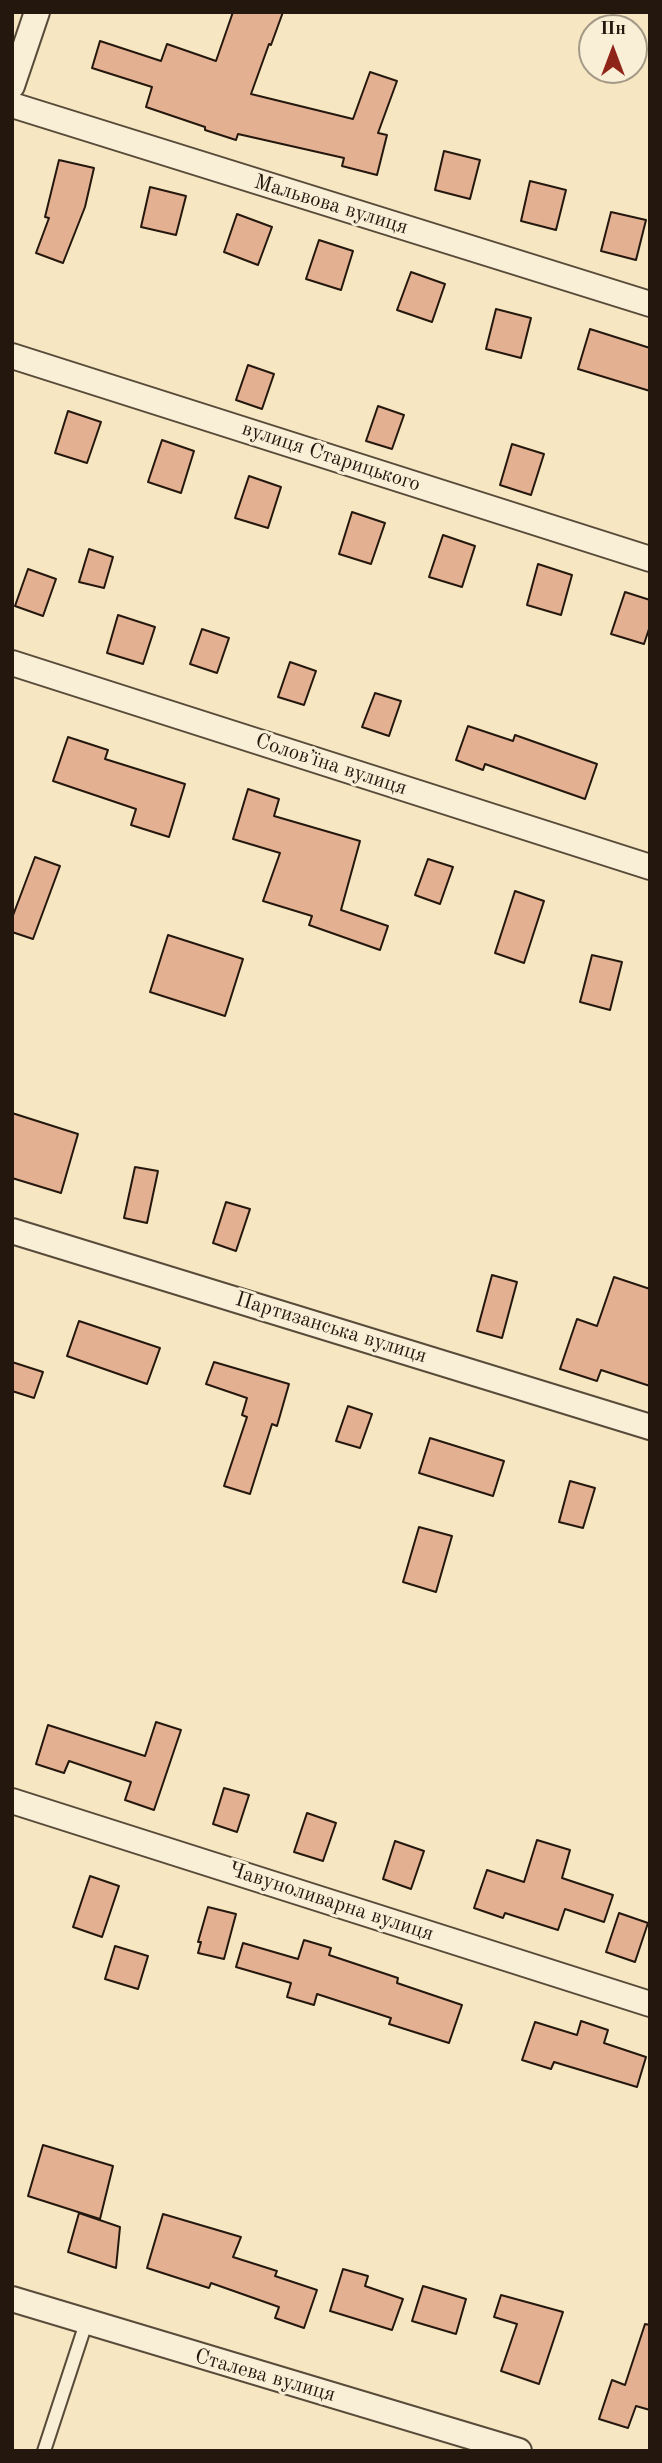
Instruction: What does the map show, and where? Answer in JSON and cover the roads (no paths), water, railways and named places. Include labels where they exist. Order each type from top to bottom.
[{"type":"street","points":[[12,86],[37,12]]},
{"type":"street","name":"Мальвова вулиця","points":[[12,105],[650,304]]},
{"type":"street","name":"вулиця Старицького","points":[[12,356],[650,559]]},
{"type":"street","name":"Соловʼїна вулиця","points":[[12,663],[650,867]]},
{"type":"street","name":"Партизанська вулиця","points":[[12,1231],[650,1427]]},
{"type":"street","name":"Чавуноливарна вулиця","points":[[12,1801],[650,2004]]},
{"type":"street","name":"Сталева вулиця","points":[[12,2299],[519,2451]]},
{"type":"lane","points":[[44,2451],[86,2323]]}]
